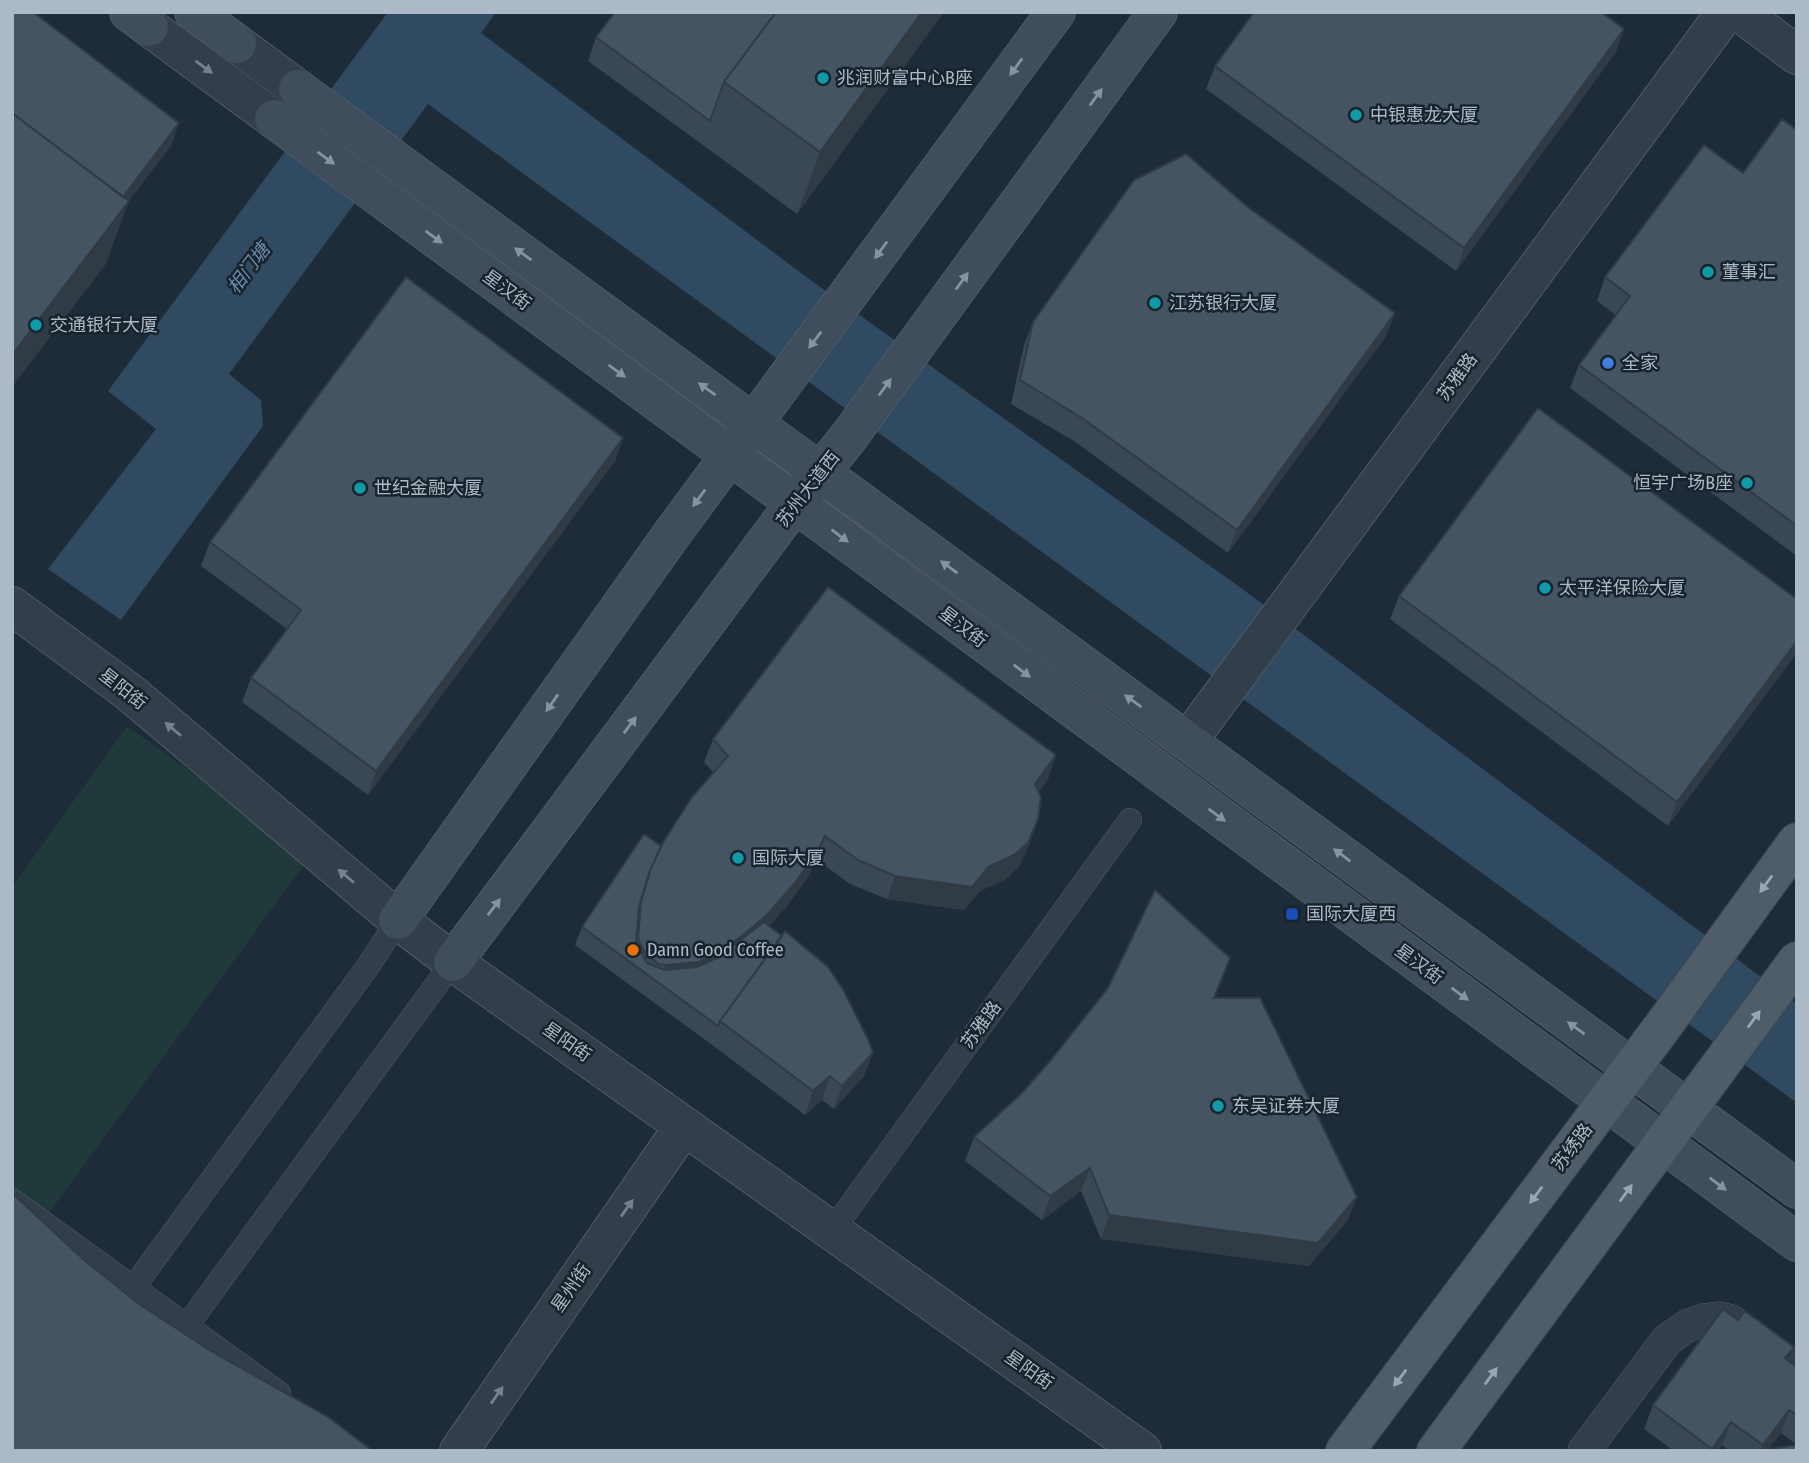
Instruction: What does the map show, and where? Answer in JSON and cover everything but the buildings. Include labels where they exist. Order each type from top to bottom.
[{"type":"main road","points":[[194,12],[237,44]]},
{"type":"main road","points":[[398,920],[753,423],[1056,12]]},
{"type":"main road","name":"苏州大道西","points":[[453,962],[795,503],[848,438],[1158,12]]},
{"type":"main road","points":[[298,89],[1797,1189]]},
{"type":"main road","name":"星汉街","points":[[274,119],[1797,1242]]},
{"type":"main road","name":"苏绣路","points":[[1345,1451],[1797,842]]},
{"type":"main road","points":[[1436,1451],[1796,962]]},
{"type":"street","name":"苏雅路","points":[[1188,741],[1726,12]]},
{"type":"street","points":[[1740,12],[1797,55]]},
{"type":"street","name":"星汉街","points":[[139,20],[274,119]]},
{"type":"street","points":[[237,44],[298,89]]},
{"type":"street","name":"星阳街","points":[[12,606],[129,692],[398,920],[453,962],[1142,1451]]},
{"type":"street","name":"苏雅路","points":[[832,1231],[1130,820]]},
{"type":"street","points":[[133,1288],[369,965],[398,920]]},
{"type":"street","points":[[186,1327],[453,962]]},
{"type":"street","name":"星州街","points":[[458,1451],[684,1126]]},
{"type":"street","points":[[12,1200],[295,1404]]},
{"type":"street","points":[[1584,1451],[1667,1340],[1687,1326],[1720,1318],[1731,1321],[1797,1371]]},
{"type":"green space","points":[[127,726],[310,857],[46,1217],[12,1194],[12,887]]},
{"type":"water","name":"相门塘","points":[[388,12],[496,12],[481,33],[805,276],[1241,588],[1797,1004],[1797,1103],[428,104],[229,374],[261,400],[263,426],[121,620],[48,569],[156,429],[108,391]]},
{"type":"place","name":"兆润财富中心B座","points":[[823,78]]},
{"type":"place","name":"中银惠龙大厦","points":[[1356,115]]},
{"type":"place","name":"董事汇","points":[[1708,272]]},
{"type":"place","name":"江苏银行大厦","points":[[1155,303]]},
{"type":"place","name":"交通银行大厦","points":[[36,325]]},
{"type":"place","name":"全家","points":[[1608,363]]},
{"type":"place","name":"恒宇广场B座","points":[[1747,483]]},
{"type":"place","name":"世纪金融大厦","points":[[360,488]]},
{"type":"place","name":"太平洋保险大厦","points":[[1545,588]]},
{"type":"place","name":"国际大厦","points":[[738,858]]},
{"type":"place","name":"国际大厦西","points":[[1292,914]]},
{"type":"place","name":"Damn Good Coffee","points":[[633,950]]},
{"type":"place","name":"东吴证券大厦","points":[[1218,1106]]}]
